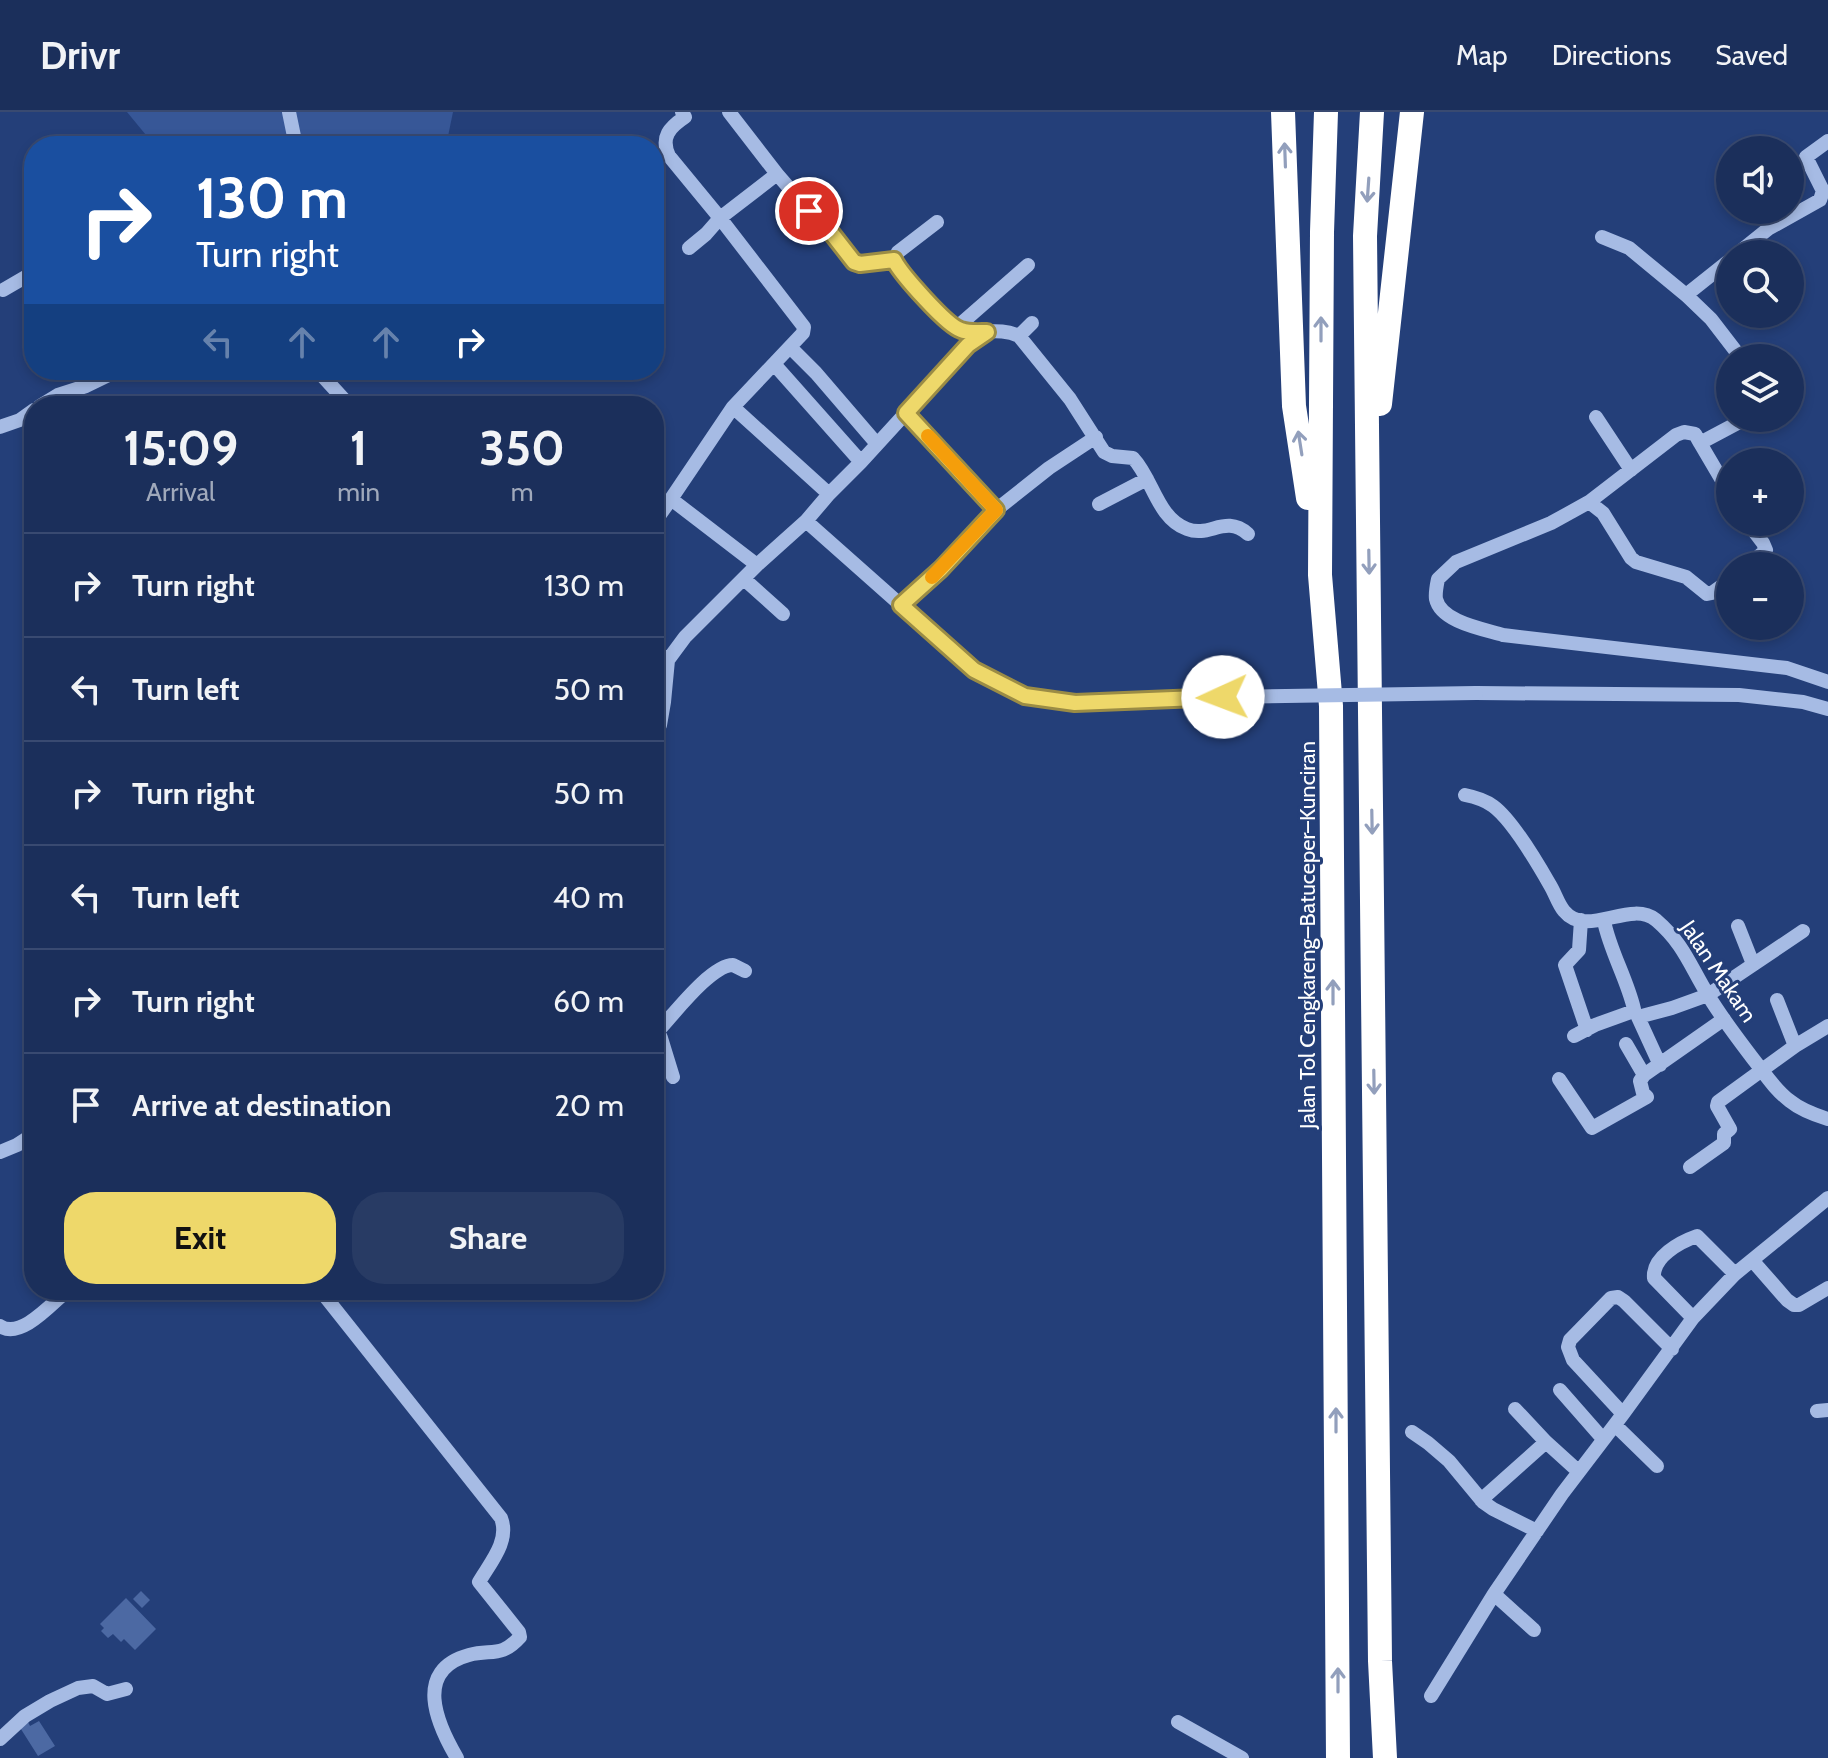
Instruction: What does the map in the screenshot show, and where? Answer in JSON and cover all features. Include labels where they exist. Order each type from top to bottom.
[{"type":"highway","points":[[1283,112],[1294,406],[1320,575]]},
{"type":"highway","name":"Jalan Tol Cengkareng–Batuceper–Kunciran","points":[[1326,112],[1322,232],[1320,575],[1331,706],[1338,1758]]},
{"type":"highway","points":[[1372,112],[1365,236],[1380,1661],[1385,1758]]},
{"type":"highway","points":[[1368,512],[1412,112]]},
{"type":"street","points":[[289,112],[294,136]]},
{"type":"street","points":[[729,112],[851,260],[860,264],[894,260]]},
{"type":"street","points":[[664,509],[733,407],[803,333],[804,327],[669,156],[665,147],[670,128],[687,114]]},
{"type":"street","points":[[1754,240],[1820,200],[1823,191],[1806,157],[1828,141]]},
{"type":"street","points":[[689,248],[720,218],[777,174]]},
{"type":"street","points":[[894,260],[898,252],[937,222]]},
{"type":"street","points":[[1602,237],[1629,248],[1650,264],[1711,319],[1730,344]]},
{"type":"street","points":[[894,260],[921,295],[956,328],[1011,332],[1019,336],[1070,399],[1104,452],[1133,458],[1139,464],[1160,504],[1173,521],[1187,529],[1199,531],[1230,524],[1248,534]]},
{"type":"street","points":[[956,328],[1028,265]]},
{"type":"street","points":[[1686,295],[1716,271]]},
{"type":"street","points":[[3,290],[24,281]]},
{"type":"street","points":[[1019,336],[1032,323]]},
{"type":"street","points":[[664,702],[668,660],[685,637],[806,521],[968,345],[987,332]]},
{"type":"street","points":[[790,347],[877,444]]},
{"type":"street","points":[[774,364],[861,462]]},
{"type":"street","points":[[56,396],[98,380]]},
{"type":"street","points":[[326,380],[341,396]]},
{"type":"street","points":[[733,407],[829,494]]},
{"type":"street","points":[[906,413],[996,510]]},
{"type":"street","points":[[0,427],[24,417]]},
{"type":"street","points":[[1596,417],[1631,470]]},
{"type":"street","points":[[1700,443],[1721,432]]},
{"type":"street","points":[[1716,470],[1695,434],[1676,435],[1589,502],[1551,523],[1456,562],[1438,579],[1436,599],[1444,612],[1460,622],[1503,635],[1787,668],[1828,682]]},
{"type":"street","points":[[901,605],[941,569],[996,510],[1049,468],[1096,437]]},
{"type":"street","points":[[1099,504],[1147,479]]},
{"type":"street","points":[[671,499],[757,565]]},
{"type":"street","points":[[1589,502],[1603,513],[1636,562],[1686,577],[1707,594],[1716,590]]},
{"type":"street","points":[[806,521],[974,670],[1025,696],[1075,703],[1476,693],[1739,695],[1803,702],[1828,709]]},
{"type":"street","points":[[744,579],[783,614]]},
{"type":"street","points":[[664,657],[668,660]]},
{"type":"street","points":[[1465,795],[1493,806],[1507,819],[1542,871],[1563,911],[1581,920],[1579,950],[1565,965],[1581,1033],[1634,1009],[1604,921]]},
{"type":"street","name":"Jalan Makam","points":[[1581,920],[1604,921],[1632,913],[1650,916],[1673,936],[1724,1019],[1772,1084],[1809,1113],[1828,1119]]},
{"type":"street","points":[[1738,926],[1753,964]]},
{"type":"street","points":[[1660,1065],[1638,1017],[1708,995],[1803,931]]},
{"type":"street","points":[[664,1019],[720,967],[728,964],[745,971]]},
{"type":"street","points":[[1777,1000],[1795,1046]]},
{"type":"street","points":[[1559,1079],[1592,1128],[1647,1097],[1640,1081],[1644,1075],[1724,1019]]},
{"type":"street","points":[[1690,1167],[1723,1144],[1724,1134],[1730,1129],[1717,1106],[1718,1102],[1761,1069],[1828,1026]]},
{"type":"street","points":[[1626,1044],[1644,1075]]},
{"type":"street","points":[[664,1051],[673,1077]]},
{"type":"street","points":[[0,1152],[24,1140]]},
{"type":"street","points":[[1431,1696],[1494,1594],[1578,1471],[1693,1318],[1735,1274],[1828,1198]]},
{"type":"street","points":[[1693,1318],[1654,1278],[1653,1271],[1665,1254],[1697,1236],[1735,1274]]},
{"type":"street","points":[[1752,1260],[1792,1305],[1799,1305],[1828,1288]]},
{"type":"street","points":[[1657,1466],[1573,1360],[1568,1347],[1570,1340],[1611,1298],[1618,1297],[1672,1349]]},
{"type":"street","points":[[0,1326],[8,1331],[19,1329],[57,1300]]},
{"type":"street","points":[[328,1300],[501,1518],[505,1528],[504,1538],[479,1582],[520,1637],[501,1652],[467,1656],[448,1666],[439,1676],[434,1693],[436,1713],[443,1735],[457,1758]]},
{"type":"street","points":[[1560,1390],[1603,1439]]},
{"type":"street","points":[[1515,1409],[1578,1471]]},
{"type":"street","points":[[1412,1432],[1449,1461],[1481,1500],[1537,1531]]},
{"type":"street","points":[[1481,1500],[1546,1442]]},
{"type":"street","points":[[1494,1594],[1534,1630]]},
{"type":"street","points":[[0,1739],[25,1716],[78,1688],[93,1686],[107,1694],[126,1689]]},
{"type":"street","points":[[1178,1722],[1242,1758]]},
{"type":"shaded area","points":[[127,112],[453,112],[448,136],[147,136]]},
{"type":"building","points":[[141,1591],[150,1600],[142,1608],[133,1599]]},
{"type":"building","points":[[126,1598],[156,1629],[135,1650],[124,1639],[121,1642],[113,1634],[108,1638],[101,1631],[104,1628],[100,1624]]},
{"type":"building","points":[[39,1721],[55,1746],[38,1756],[19,1726],[28,1722],[30,1726]]},
{"type":"slow traffic","points":[[928,436],[996,510],[932,577]]},
{"type":"route","points":[[809,211],[826,226],[851,260],[860,264],[894,260],[921,295],[956,328],[987,332],[968,345],[906,413],[996,510],[941,569],[901,605],[974,670],[1025,696],[1075,703],[1223,697]]}]
